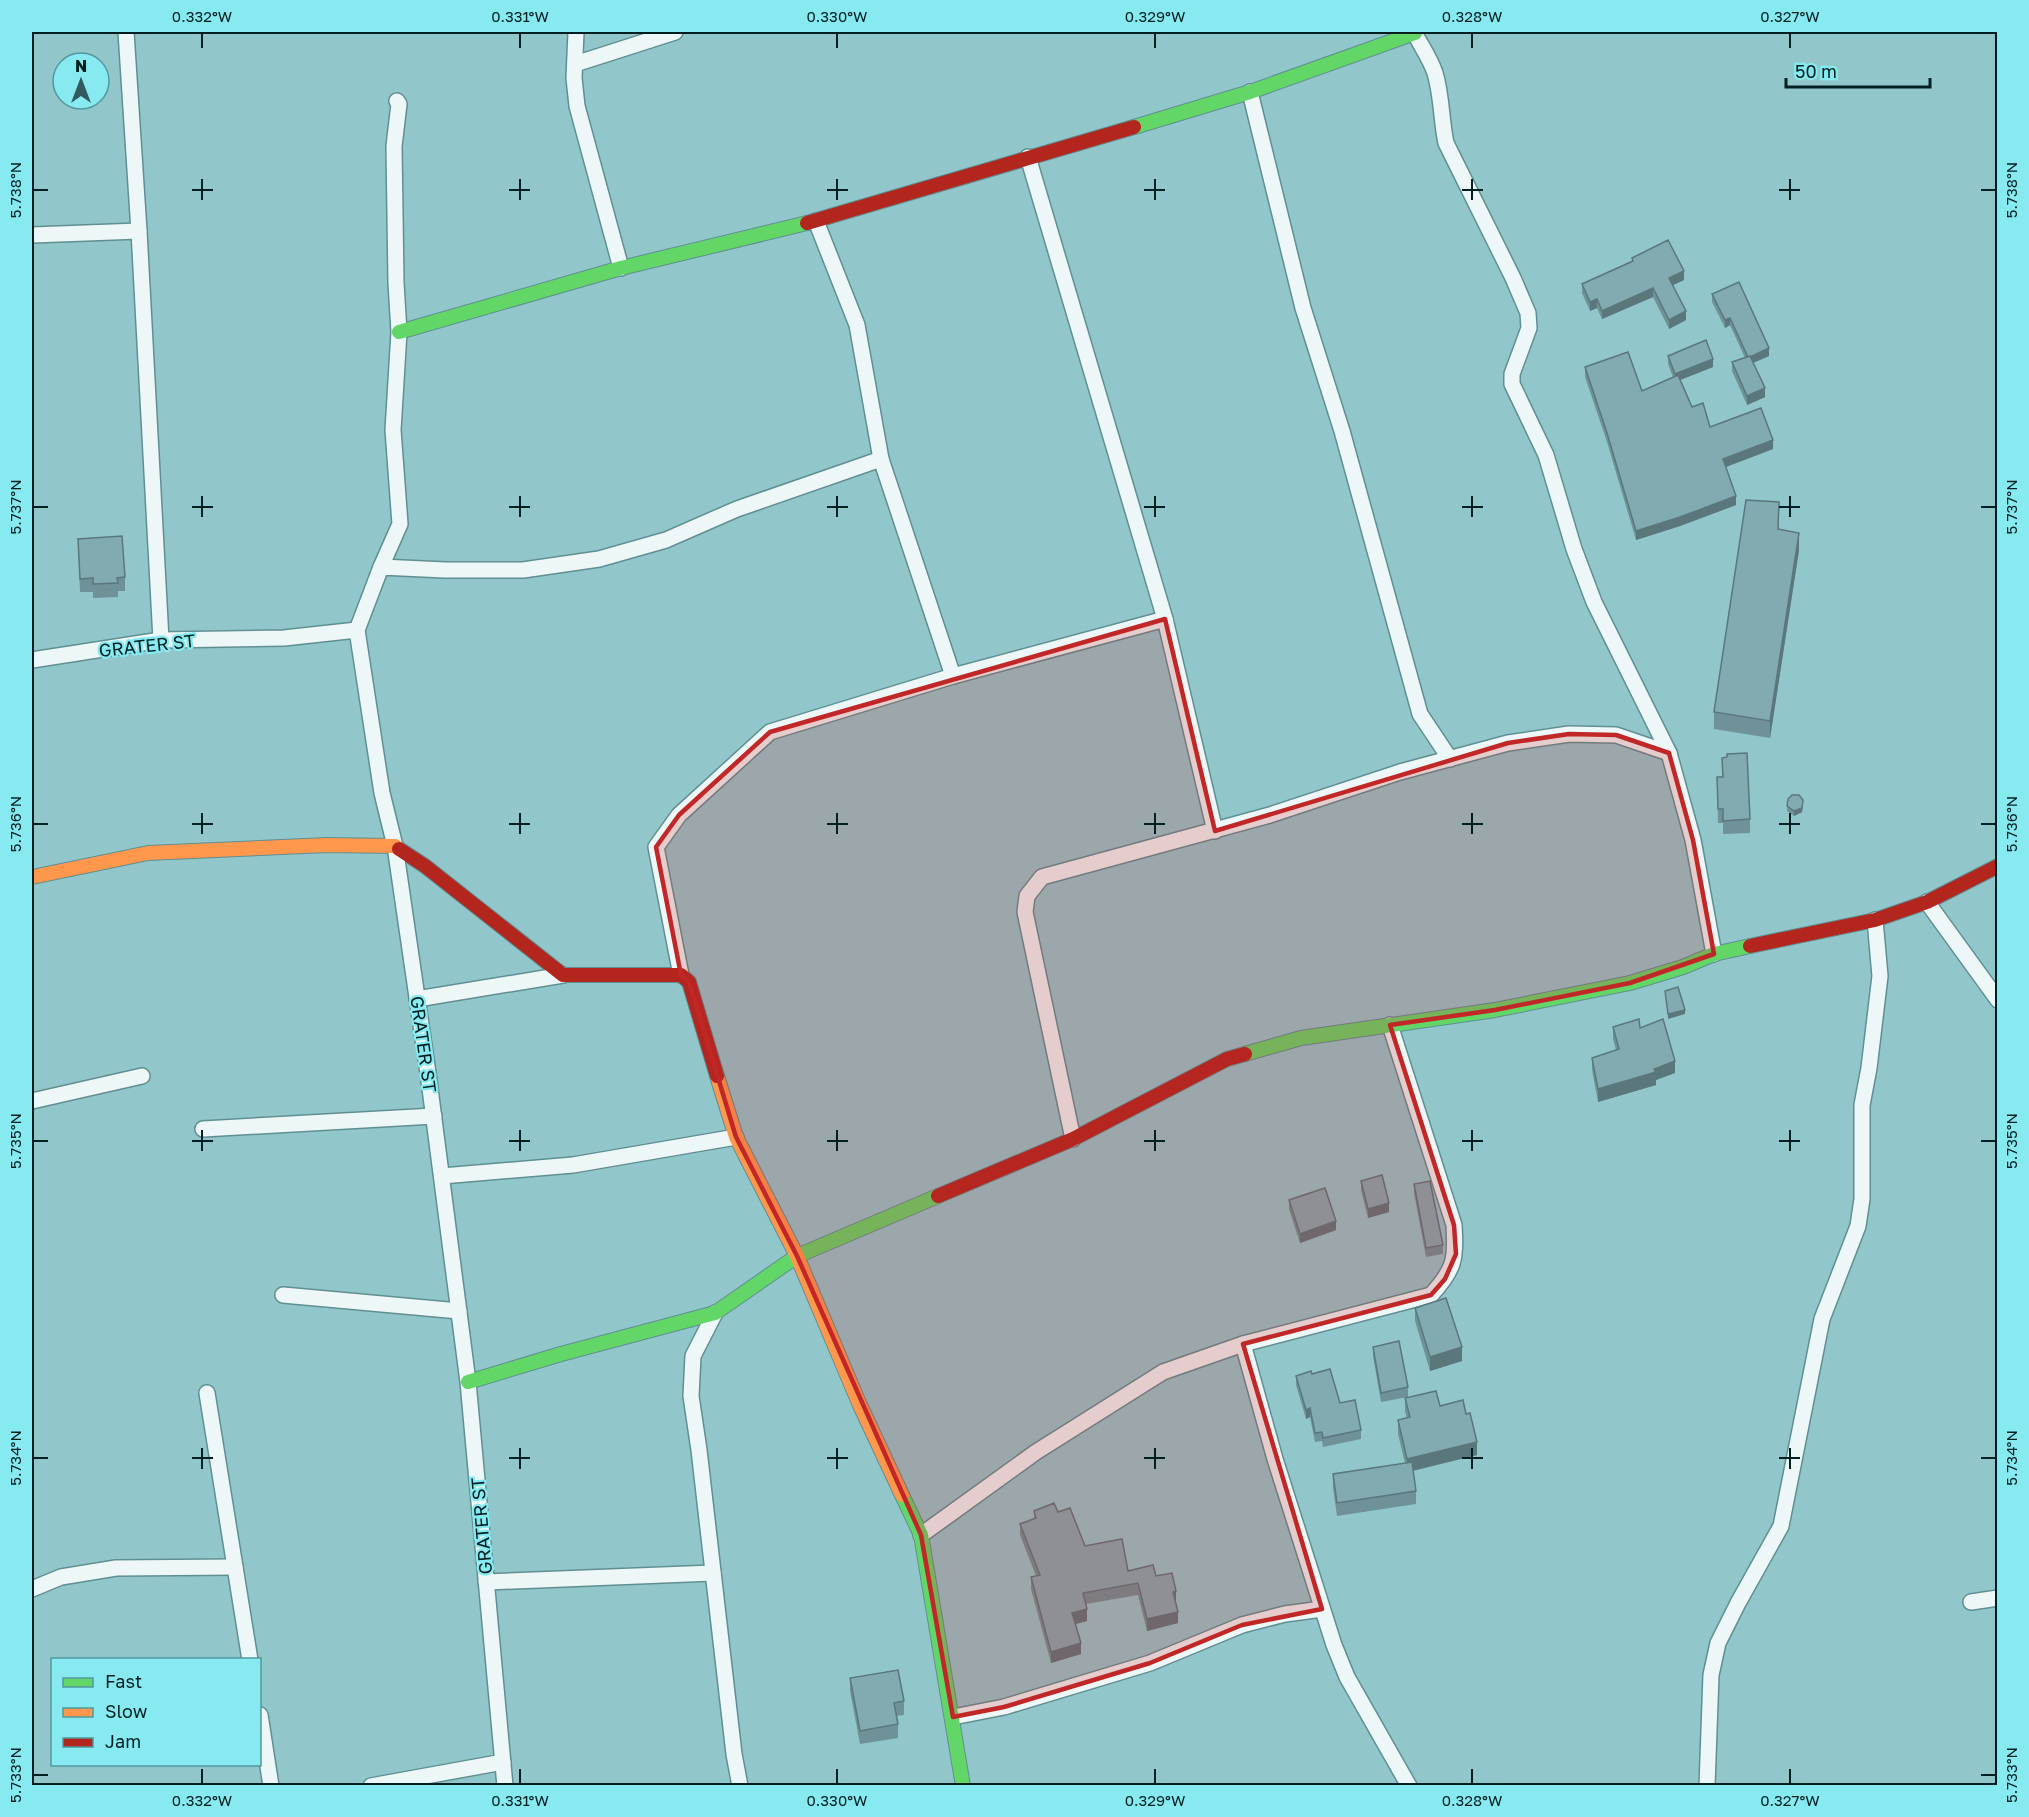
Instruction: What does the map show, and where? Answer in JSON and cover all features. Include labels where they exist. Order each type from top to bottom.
[{"type":"street","points":[[126,32],[161,640]]},
{"type":"street","points":[[576,32],[574,78],[577,106],[621,268]]},
{"type":"street","points":[[575,64],[675,32]]},
{"type":"street","points":[[399,332],[621,268],[816,222],[1250,92],[1414,32],[1435,72],[1446,143],[1528,313],[1529,328],[1512,374],[1512,384],[1546,456],[1574,549],[1594,602],[1669,753],[1693,840],[1714,954]]},
{"type":"street","points":[[1250,92],[1303,308],[1342,431],[1417,704],[1420,714],[1450,759]]},
{"type":"street","points":[[357,630],[400,524],[393,430],[399,332],[394,146],[399,104],[397,101]]},
{"type":"street","points":[[1028,158],[1165,619],[1215,831]]},
{"type":"street","points":[[816,222],[857,326],[881,459],[953,676]]},
{"type":"street","points":[[32,235],[139,231]]},
{"type":"street","points":[[381,567],[523,570],[599,559],[666,540],[736,509],[881,459]]},
{"type":"street","points":[[963,1785],[921,1535],[797,1256],[736,1137],[689,982],[681,975],[656,847],[679,815],[770,732],[953,676],[1165,619]]},
{"type":"street","name":"GRATER ST","points":[[32,660],[161,640],[284,638],[357,630],[382,794],[396,846],[459,1311],[468,1382],[505,1785]]},
{"type":"street","points":[[1073,1139],[1025,912],[1027,896],[1042,877],[1215,831],[1400,772],[1508,743],[1569,734],[1616,735],[1669,753]]},
{"type":"street","points":[[32,877],[148,853],[327,845],[396,846],[562,975]]},
{"type":"street","points":[[468,1382],[561,1354],[715,1313],[797,1256],[1073,1139],[1227,1059],[1301,1038],[1495,1010],[1630,983],[1683,967],[1714,954],[1875,920],[1927,902],[1998,866]]},
{"type":"street","points":[[1927,902],[1998,1000]]},
{"type":"street","points":[[1707,1785],[1711,1675],[1718,1642],[1781,1526],[1822,1318],[1858,1226],[1862,1199],[1862,1104],[1869,1068],[1880,976],[1875,920]]},
{"type":"street","points":[[417,999],[562,975],[681,975]]},
{"type":"street","points":[[921,1535],[1036,1452],[1163,1372],[1243,1344],[1431,1295],[1445,1279],[1456,1254],[1454,1225],[1389,1025]]},
{"type":"street","points":[[32,1101],[142,1076]]},
{"type":"street","points":[[203,1129],[434,1116]]},
{"type":"street","points":[[441,1176],[573,1165],[736,1137]]},
{"type":"street","points":[[283,1295],[459,1311]]},
{"type":"street","points":[[715,1313],[693,1356],[690,1396],[734,1754],[740,1785]]},
{"type":"street","points":[[1243,1344],[1275,1459],[1322,1609],[1347,1677],[1409,1785]]},
{"type":"street","points":[[207,1393],[250,1658]]},
{"type":"street","points":[[32,1590],[61,1577],[116,1568],[235,1567]]},
{"type":"street","points":[[486,1582],[713,1574]]},
{"type":"street","points":[[1971,1602],[1998,1598]]},
{"type":"street","points":[[953,1717],[1004,1707],[1150,1663],[1242,1625],[1285,1614],[1322,1609]]},
{"type":"street","points":[[261,1721],[271,1785]]},
{"type":"street","points":[[370,1785],[503,1762]]},
{"type":"highlighted area","points":[[1165,619],[1215,831],[1508,743],[1569,734],[1616,735],[1669,753],[1693,840],[1714,954],[1630,983],[1495,1010],[1390,1025],[1454,1225],[1456,1254],[1445,1279],[1431,1295],[1243,1344],[1322,1609],[1242,1625],[1150,1663],[1004,1707],[953,1717],[921,1535],[797,1256],[736,1137],[689,982],[681,975],[656,847],[679,815],[770,732]]},
{"type":"building","points":[[1668,240],[1684,271],[1669,278],[1686,311],[1669,320],[1653,288],[1602,311],[1597,299],[1590,302],[1582,284],[1633,261],[1632,258]]},
{"type":"building","points":[[1739,282],[1769,348],[1750,357],[1730,318],[1725,320],[1712,294]]},
{"type":"building","points":[[1706,340],[1713,359],[1675,374],[1668,356]]},
{"type":"building","points":[[1628,352],[1642,391],[1678,375],[1692,407],[1703,403],[1710,427],[1761,408],[1773,440],[1723,459],[1736,496],[1636,531],[1585,367]]},
{"type":"building","points":[[1750,356],[1765,388],[1747,396],[1732,362]]},
{"type":"building","points":[[1746,500],[1779,502],[1778,529],[1799,533],[1770,721],[1714,712]]},
{"type":"building","points":[[122,536],[125,577],[117,578],[118,583],[93,584],[93,578],[80,579],[78,539]]},
{"type":"building","points":[[1747,753],[1750,819],[1723,821],[1723,809],[1718,809],[1717,777],[1723,777],[1722,758],[1727,757],[1727,754]]},
{"type":"building","points":[[1792,795],[1799,795],[1803,800],[1802,808],[1794,811],[1787,806],[1788,799]]},
{"type":"building","points":[[1678,987],[1685,1010],[1668,1014],[1665,991]]},
{"type":"building","points":[[1639,1019],[1640,1028],[1663,1019],[1675,1061],[1654,1069],[1656,1072],[1598,1089],[1592,1058],[1619,1049],[1613,1027]]},
{"type":"building","points":[[1382,1175],[1389,1203],[1368,1209],[1361,1181]]},
{"type":"building","points":[[1430,1181],[1443,1245],[1426,1248],[1414,1184]]},
{"type":"building","points":[[1325,1188],[1336,1221],[1300,1234],[1289,1200]]},
{"type":"building","points":[[1446,1298],[1462,1347],[1430,1357],[1415,1308]]},
{"type":"building","points":[[1399,1341],[1408,1387],[1381,1393],[1373,1347]]},
{"type":"building","points":[[1330,1369],[1340,1403],[1355,1400],[1361,1430],[1323,1438],[1322,1432],[1315,1433],[1310,1408],[1306,1410],[1296,1376],[1311,1371],[1312,1374]]},
{"type":"building","points":[[1436,1391],[1440,1406],[1463,1400],[1466,1414],[1470,1413],[1477,1442],[1407,1459],[1398,1420],[1410,1417],[1405,1398]]},
{"type":"building","points":[[1412,1462],[1416,1491],[1337,1503],[1333,1474]]},
{"type":"building","points":[[1054,1503],[1058,1512],[1070,1508],[1085,1546],[1122,1539],[1128,1571],[1153,1565],[1156,1576],[1172,1573],[1176,1591],[1173,1592],[1178,1612],[1147,1619],[1138,1583],[1083,1593],[1087,1609],[1072,1613],[1081,1643],[1051,1652],[1031,1577],[1040,1575],[1020,1524],[1036,1518],[1034,1511]]},
{"type":"building","points":[[898,1670],[904,1701],[894,1703],[898,1724],[860,1731],[850,1678]]},
{"type":"traffic: fast","points":[[1134,127],[1250,92],[1415,33]]},
{"type":"traffic: fast","points":[[399,332],[621,268],[807,223]]},
{"type":"traffic: fast","points":[[1245,1054],[1301,1038],[1495,1010],[1630,983],[1683,967],[1714,954],[1750,946]]},
{"type":"traffic: fast","points":[[468,1382],[561,1354],[715,1313],[797,1256],[938,1196]]},
{"type":"traffic: fast","points":[[902,1495],[921,1535],[963,1786]]},
{"type":"traffic: slow","points":[[32,877],[148,853],[327,845],[395,846],[399,849]]},
{"type":"traffic: slow","points":[[717,1076],[736,1137],[797,1256],[859,1403],[902,1495]]},
{"type":"traffic: jam","points":[[807,223],[1134,127]]},
{"type":"traffic: jam","points":[[399,849],[425,866],[563,975],[681,975],[689,982],[717,1076]]},
{"type":"traffic: jam","points":[[1750,946],[1875,920],[1927,902],[1998,866]]},
{"type":"traffic: jam","points":[[938,1196],[1073,1139],[1227,1059],[1245,1054]]}]
